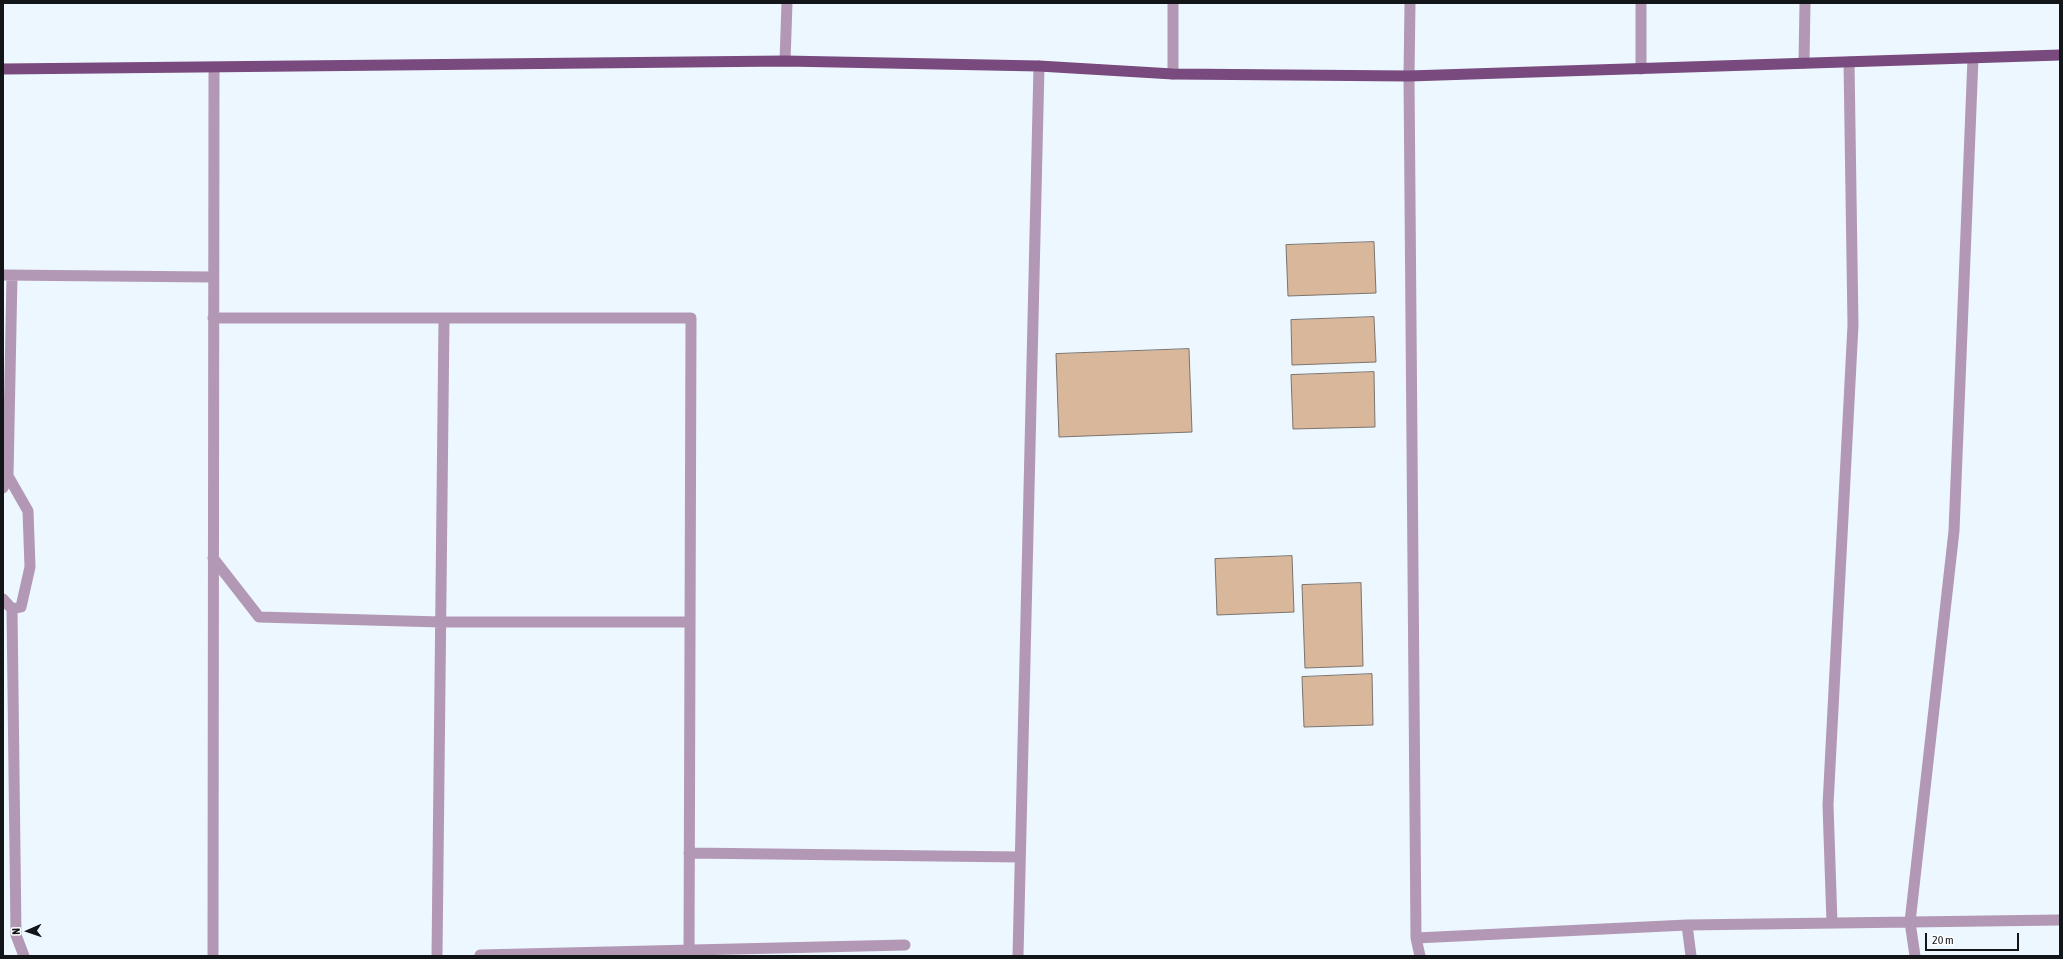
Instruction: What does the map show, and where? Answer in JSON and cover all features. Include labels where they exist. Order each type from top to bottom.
[{"type":"main road","points":[[3,69],[785,61],[1039,66],[1173,74],[1409,76],[2060,55]]},
{"type":"street","points":[[785,61],[787,3]]},
{"type":"street","points":[[1173,3],[1173,74]]},
{"type":"street","points":[[1410,3],[1409,76],[1416,938],[1420,956]]},
{"type":"street","points":[[1641,3],[1641,69]]},
{"type":"street","points":[[1804,63],[1805,3]]},
{"type":"street","points":[[1915,956],[1910,922],[1954,531],[1973,58]]},
{"type":"street","points":[[1832,923],[1828,804],[1852,325],[1849,62]]},
{"type":"street","points":[[1018,956],[1039,66]]},
{"type":"street","points":[[213,956],[214,68]]},
{"type":"street","points":[[3,488],[8,476],[7,275],[211,277],[213,280]]},
{"type":"street","points":[[213,318],[691,318],[689,953]]},
{"type":"street","points":[[437,956],[444,319]]},
{"type":"street","points":[[8,476],[28,511],[30,559],[30,567],[21,606],[12,609]]},
{"type":"street","points":[[213,558],[259,617],[441,622],[690,622]]},
{"type":"street","points":[[3,599],[12,609],[16,935],[24,956]]},
{"type":"street","points":[[690,853],[1020,857]]},
{"type":"street","points":[[1416,938],[1687,925],[2060,920]]},
{"type":"street","points":[[1687,925],[1691,956]]},
{"type":"street","points":[[480,955],[689,953],[905,945]]},
{"type":"building","points":[[1374,242],[1376,293],[1288,296],[1286,245]]},
{"type":"building","points":[[1374,317],[1376,362],[1292,365],[1291,320]]},
{"type":"building","points":[[1189,349],[1192,432],[1059,437],[1056,354]]},
{"type":"building","points":[[1374,372],[1375,427],[1293,429],[1291,375]]},
{"type":"building","points":[[1292,556],[1294,612],[1217,615],[1215,559]]},
{"type":"building","points":[[1361,583],[1363,666],[1305,668],[1302,585]]},
{"type":"building","points":[[1372,674],[1373,725],[1304,727],[1302,677]]}]
